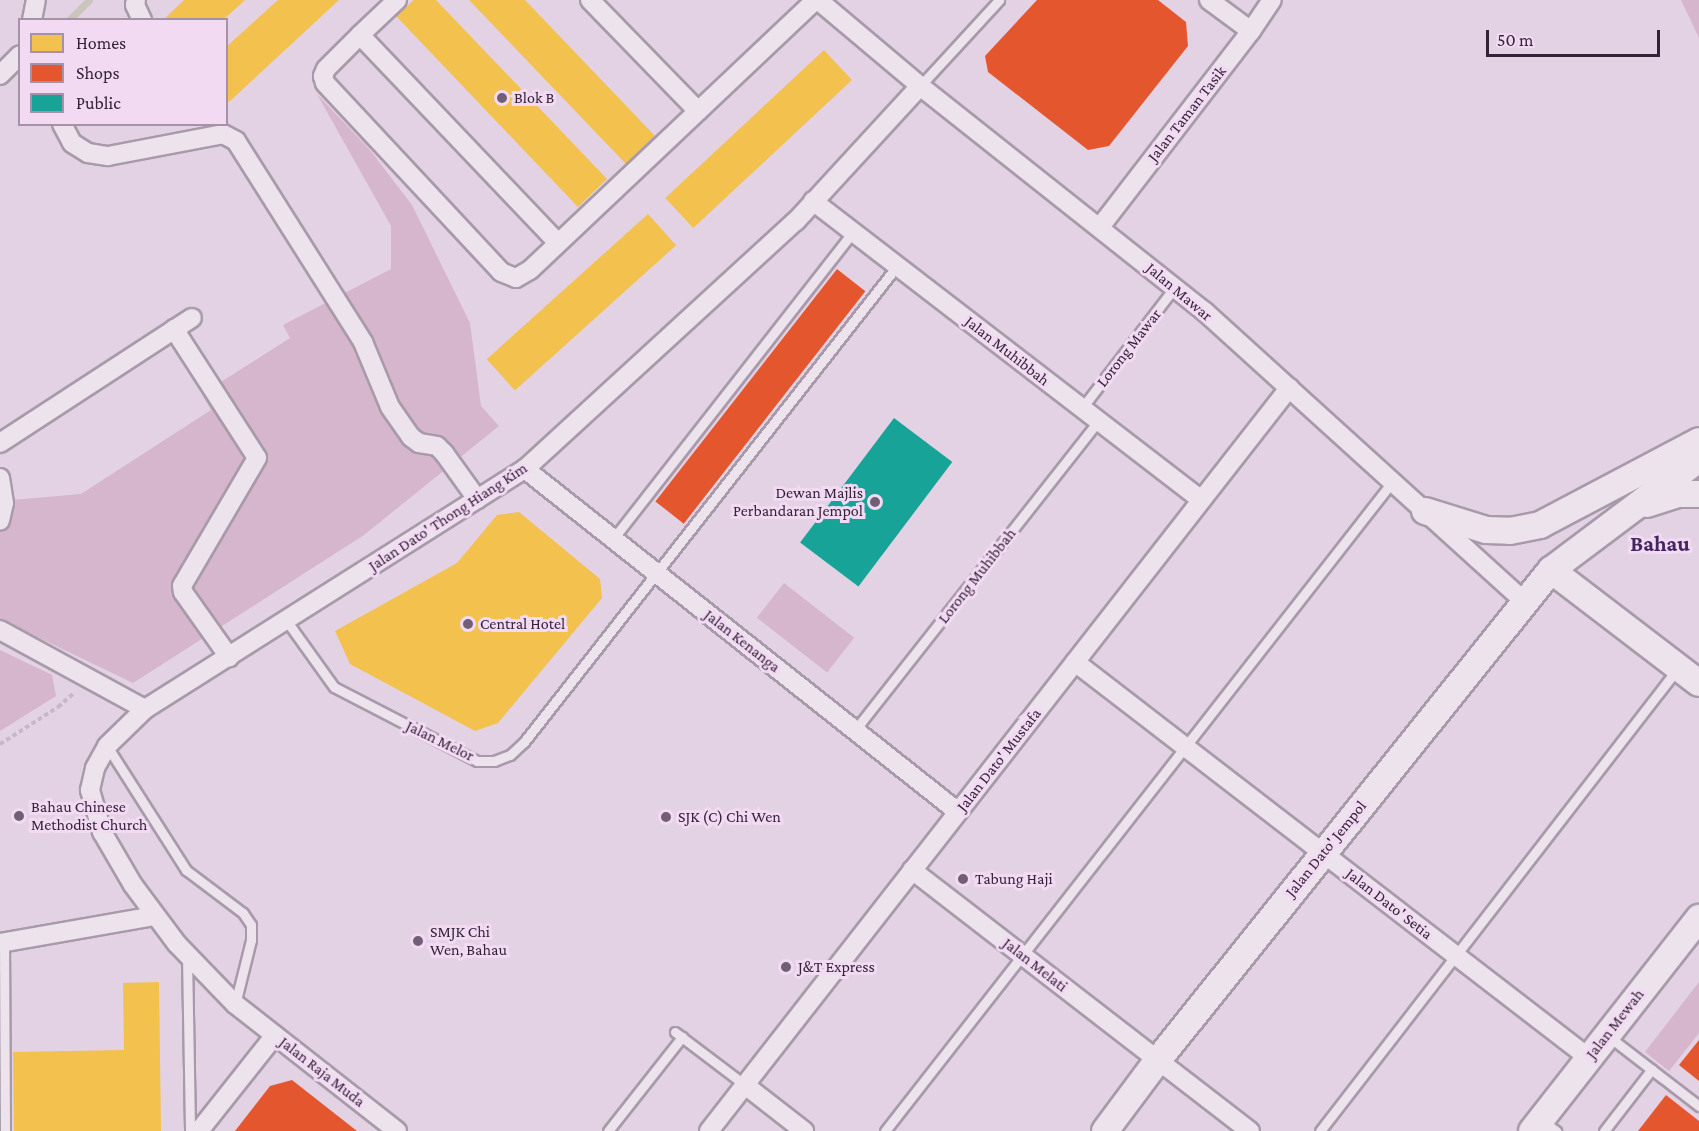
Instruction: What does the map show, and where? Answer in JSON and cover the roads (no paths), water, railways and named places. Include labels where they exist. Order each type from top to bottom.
[{"type":"main road","points":[[1425,511],[1486,530],[1510,531],[1540,525],[1699,441]]},
{"type":"main road","name":"Jalan Dato' Jempol","points":[[1105,1131],[1158,1060],[1551,570],[1699,459]]},
{"type":"main road","points":[[1627,511],[1678,494],[1699,494]]},
{"type":"main road","points":[[1551,570],[1699,683]]},
{"type":"main road","name":"Jalan Mewah","points":[[1543,1127],[1589,1058],[1699,918]]},
{"type":"street","points":[[32,18],[36,0]]},
{"type":"street","points":[[136,0],[135,5],[141,18]]},
{"type":"street","points":[[397,0],[326,69],[323,76],[325,83],[501,272],[516,278],[523,275],[558,243],[817,0]]},
{"type":"street","points":[[590,0],[698,111]]},
{"type":"street","name":"Jalan Mawar","points":[[817,0],[920,86],[1175,287],[1525,602]]},
{"type":"street","points":[[1209,0],[1251,31]]},
{"type":"street","name":"Jalan Taman Tasik","points":[[1100,227],[1251,31],[1272,0]]},
{"type":"street","points":[[360,35],[558,243]]},
{"type":"street","points":[[0,75],[18,57]]},
{"type":"street","name":"Jalan Dato' Thong Hiang Kim","points":[[155,916],[112,852],[94,812],[90,790],[95,768],[107,746],[145,709],[525,470],[796,221],[920,86]]},
{"type":"street","points":[[63,126],[72,143],[88,153],[108,156],[223,134],[236,141],[363,342],[390,406],[405,430],[419,443],[437,447],[444,453],[477,499]]},
{"type":"street","name":"Jalan Muhibbah","points":[[813,201],[1201,500]]},
{"type":"street","points":[[0,443],[192,318]]},
{"type":"street","points":[[174,329],[257,458],[182,586],[183,592],[229,657]]},
{"type":"street","name":"Jalan Dato' Mustafa","points":[[709,1131],[1289,388]]},
{"type":"street","name":"Jalan Kenanga","points":[[525,470],[958,812]]},
{"type":"street","points":[[0,478],[4,503],[0,521]]},
{"type":"street","points":[[0,630],[145,709]]},
{"type":"street","name":"Jalan Dato' Setia","points":[[1075,662],[1589,1058]]},
{"type":"street","name":"Jalan Melati","points":[[912,870],[1250,1131]]},
{"type":"street","points":[[2,943],[155,916]]},
{"type":"street","name":"Jalan Raja Muda","points":[[155,916],[187,955],[235,1005],[397,1131]]},
{"type":"street","points":[[203,1129],[275,1035]]},
{"type":"street","points":[[745,1085],[804,1131]]},
{"type":"lane","points":[[920,86],[999,0]]},
{"type":"lane","points":[[613,540],[853,232]]},
{"type":"lane","name":"Jalan Melor","points":[[286,620],[334,687],[464,756],[477,761],[494,761],[510,755],[524,742],[897,266]]},
{"type":"lane","name":"Lorong Mawar","points":[[1082,408],[1175,287]]},
{"type":"lane","name":"Lorong Muhibbah","points":[[855,730],[1098,421]]},
{"type":"lane","points":[[885,1131],[1392,482]]},
{"type":"lane","points":[[1320,1131],[1678,667]]},
{"type":"lane","points":[[107,746],[186,870],[248,918],[251,926],[251,940],[235,1005]]},
{"type":"lane","points":[[2,943],[5,1131]]},
{"type":"lane","points":[[187,955],[203,1129]]},
{"type":"lane","points":[[608,1131],[678,1034],[745,1085]]},
{"type":"lane","points":[[1607,1035],[1699,1106]]},
{"type":"lane","points":[[1604,1131],[1652,1069]]},
{"type":"waterway","points":[[71,18],[89,0]]},
{"type":"place","name":"Blok B","points":[[502,98]]},
{"type":"place","name":"Dewan Majlis Perbandaran Jempol","points":[[875,502]]},
{"type":"place","name":"Central Hotel","points":[[468,624]]},
{"type":"place","name":"Bahau Chinese Methodist Church","points":[[19,816]]},
{"type":"place","name":"SJK (C) Chi Wen","points":[[666,817]]},
{"type":"place","name":"Tabung Haji","points":[[963,879]]},
{"type":"place","name":"SMJK Chi Wen, Bahau","points":[[418,941]]},
{"type":"place","name":"J&T Express","points":[[786,967]]},
{"type":"district","name":"Bahau","points":[[1660,544]]}]
